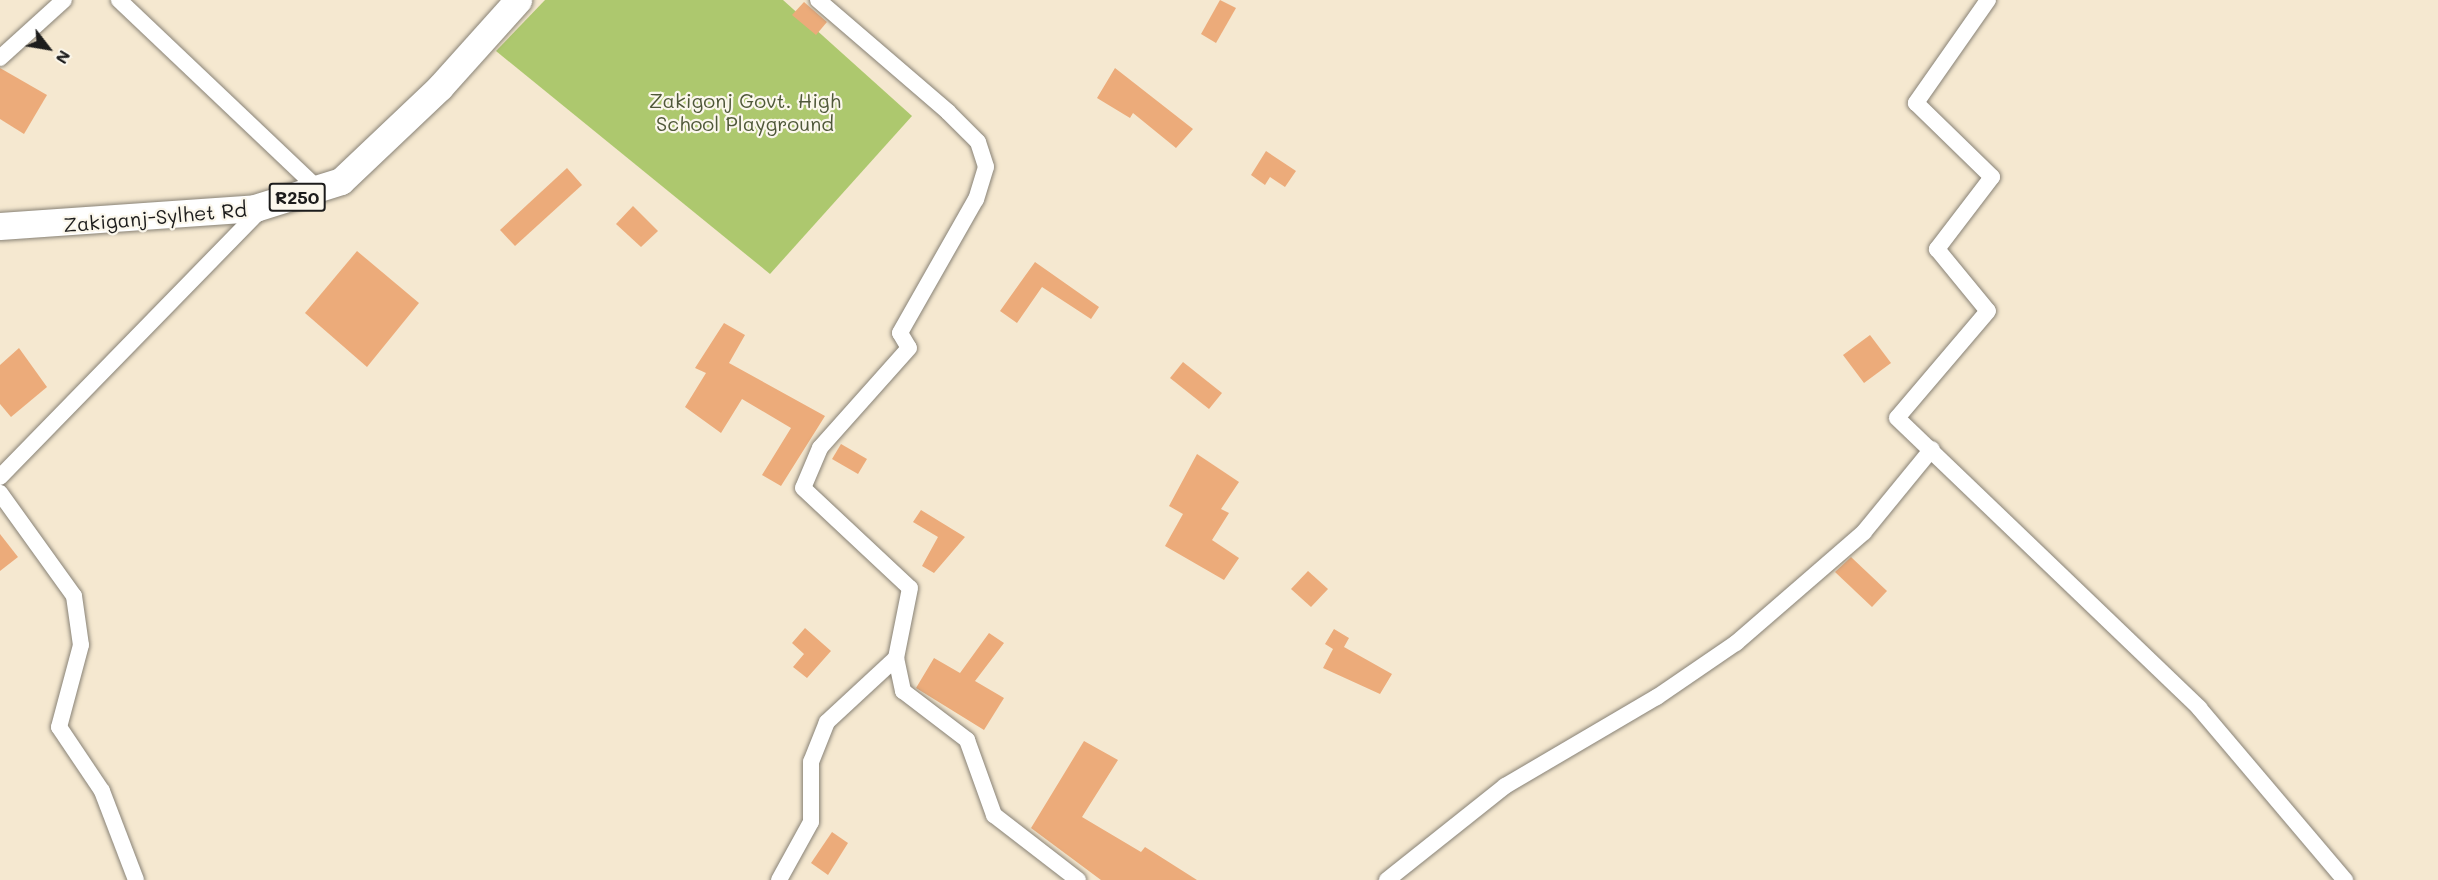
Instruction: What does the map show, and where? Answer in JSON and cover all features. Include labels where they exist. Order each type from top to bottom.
[{"type":"main road","name":"Zakiganj-Sylhet Rd","points":[[0,226],[194,216],[265,206],[319,190],[340,181],[440,87],[518,0]]},
{"type":"street","points":[[0,58],[64,0]]},
{"type":"street","points":[[119,0],[319,190]]},
{"type":"street","points":[[818,0],[948,112],[978,142],[986,167],[976,199],[900,333],[909,348],[820,448],[803,488],[910,588],[896,658],[903,691],[967,740],[994,814],[1078,880]]},
{"type":"street","points":[[1988,0],[1916,103],[1992,177],[1937,249],[1986,304],[1985,319],[1897,418],[1932,449],[2199,708],[2345,880]]},
{"type":"street","points":[[0,477],[265,206]]},
{"type":"street","points":[[1387,880],[1505,786],[1657,697],[1736,643],[1864,532],[1932,449]]},
{"type":"street","points":[[0,493],[74,596],[81,645],[59,727],[102,791],[136,880]]},
{"type":"street","points":[[779,880],[811,822],[811,762],[827,722],[896,658]]},
{"type":"green space","name":"Zakigonj Govt. High School Playground","points":[[545,0],[783,0],[912,116],[770,274],[496,51]]},
{"type":"building","points":[[1220,0],[1236,8],[1216,43],[1201,34]]},
{"type":"building","points":[[804,2],[827,22],[816,35],[792,15]]},
{"type":"building","points":[[0,68],[47,95],[24,134],[0,119]]},
{"type":"building","points":[[1115,68],[1193,129],[1176,148],[1133,113],[1130,118],[1097,98]]},
{"type":"building","points":[[1266,151],[1296,171],[1285,187],[1270,177],[1265,185],[1251,175]]},
{"type":"building","points":[[567,168],[582,185],[515,246],[500,230]]},
{"type":"building","points":[[633,206],[658,231],[641,247],[616,224]]},
{"type":"building","points":[[357,251],[419,303],[367,367],[305,313]]},
{"type":"building","points":[[1035,262],[1099,307],[1091,319],[1042,287],[1017,323],[1000,311]]},
{"type":"building","points":[[724,323],[745,335],[729,363],[825,416],[781,486],[762,475],[791,428],[742,399],[721,433],[685,407],[706,373],[695,368]]},
{"type":"building","points":[[1870,335],[1891,363],[1864,383],[1843,355]]},
{"type":"building","points":[[19,348],[47,387],[11,417],[0,404],[0,365]]},
{"type":"building","points":[[1183,362],[1222,393],[1209,409],[1170,378]]},
{"type":"building","points":[[841,444],[867,459],[858,474],[832,459]]},
{"type":"building","points":[[1197,454],[1239,482],[1221,509],[1229,513],[1212,540],[1239,558],[1224,580],[1165,546],[1183,514],[1169,506]]},
{"type":"building","points":[[921,510],[965,537],[934,573],[922,566],[938,537],[913,522]]},
{"type":"building","points":[[0,534],[18,557],[0,571]]},
{"type":"building","points":[[1851,557],[1887,591],[1872,607],[1835,572]]},
{"type":"building","points":[[1308,571],[1328,589],[1311,607],[1291,589]]},
{"type":"building","points":[[805,628],[831,651],[807,678],[793,667],[804,654],[792,643]]},
{"type":"building","points":[[1334,629],[1349,638],[1344,647],[1392,674],[1380,694],[1323,668],[1333,649],[1325,644]]},
{"type":"building","points":[[989,633],[1004,643],[975,681],[1004,698],[984,730],[916,688],[934,658],[960,673]]},
{"type":"building","points":[[1084,741],[1118,760],[1082,817],[1141,852],[1145,847],[1197,880],[1101,880],[1031,828]]},
{"type":"building","points":[[832,832],[848,843],[828,875],[811,863]]}]
